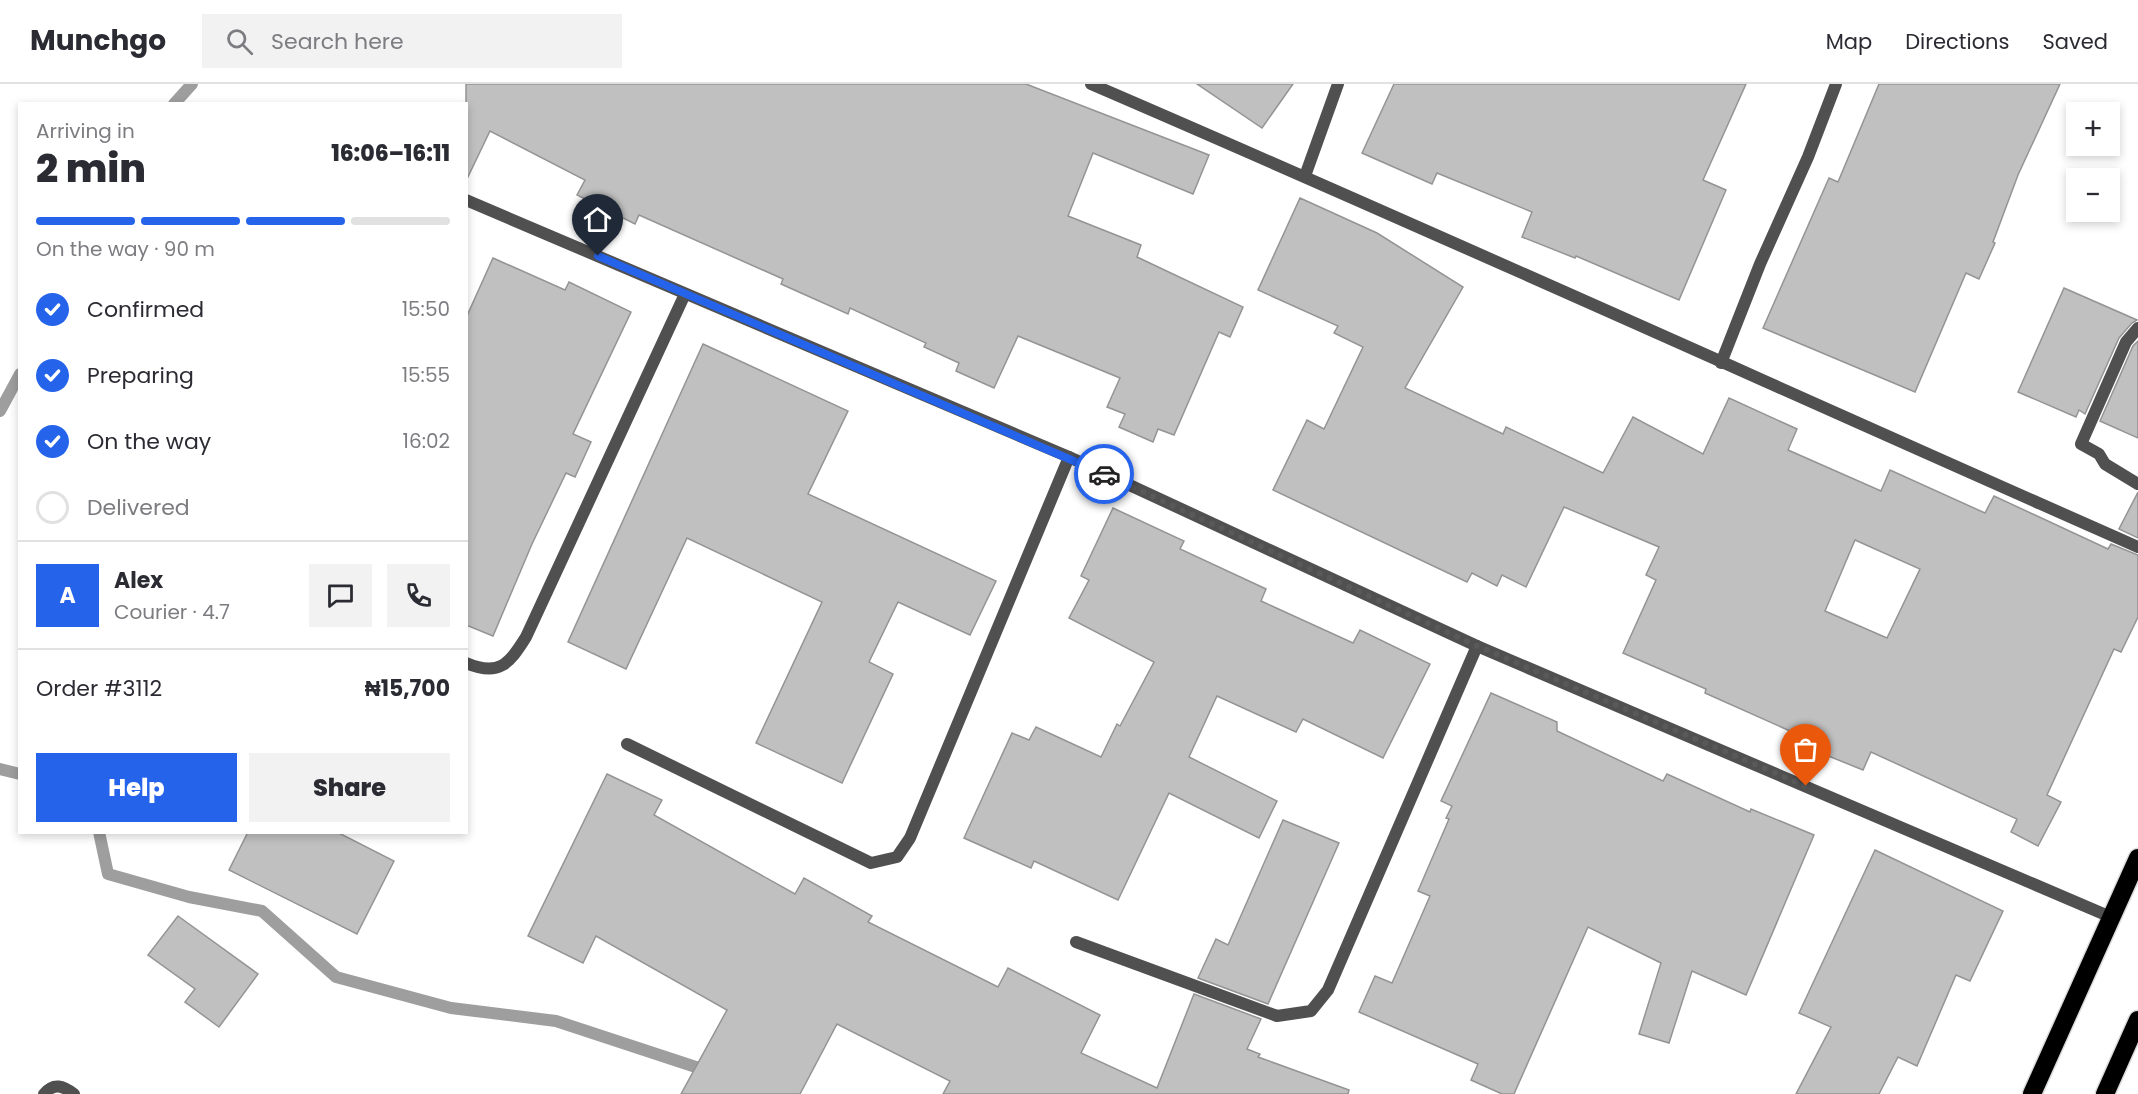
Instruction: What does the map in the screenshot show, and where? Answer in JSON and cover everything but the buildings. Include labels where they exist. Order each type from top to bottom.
[{"type":"highway","points":[[2032,1094],[2138,858]]},
{"type":"highway","points":[[2105,1094],[2138,1020]]},
{"type":"street","points":[[1092,84],[1305,176],[2138,547]]},
{"type":"street","points":[[1305,176],[1338,84]]},
{"type":"street","points":[[1721,363],[1760,264],[1808,157],[1836,84]]},
{"type":"street","points":[[468,201],[1069,458],[1477,646],[2113,918]]},
{"type":"street","points":[[468,664],[481,670],[498,668],[512,659],[526,638],[685,294]]},
{"type":"street","points":[[2138,328],[2126,342],[2081,444],[2099,454],[2105,464],[2138,484]]},
{"type":"street","points":[[627,744],[872,863],[897,857],[910,838],[1069,458]]},
{"type":"street","points":[[1076,942],[1277,1016],[1311,1011],[1328,990],[1477,646]]},
{"type":"street","points":[[44,1094],[57,1086],[65,1087],[74,1094]]},
{"type":"waterway","points":[[176,102],[192,84]]},
{"type":"waterway","points":[[0,411],[18,378]]},
{"type":"waterway","points":[[0,769],[18,774]]},
{"type":"waterway","points":[[99,834],[108,874],[189,897],[262,911],[336,977],[451,1008],[556,1021],[711,1072]]},
{"type":"way so far","points":[[1104,474],[1477,646],[1806,786]]},
{"type":"route","points":[[598,256],[1104,474]]}]
